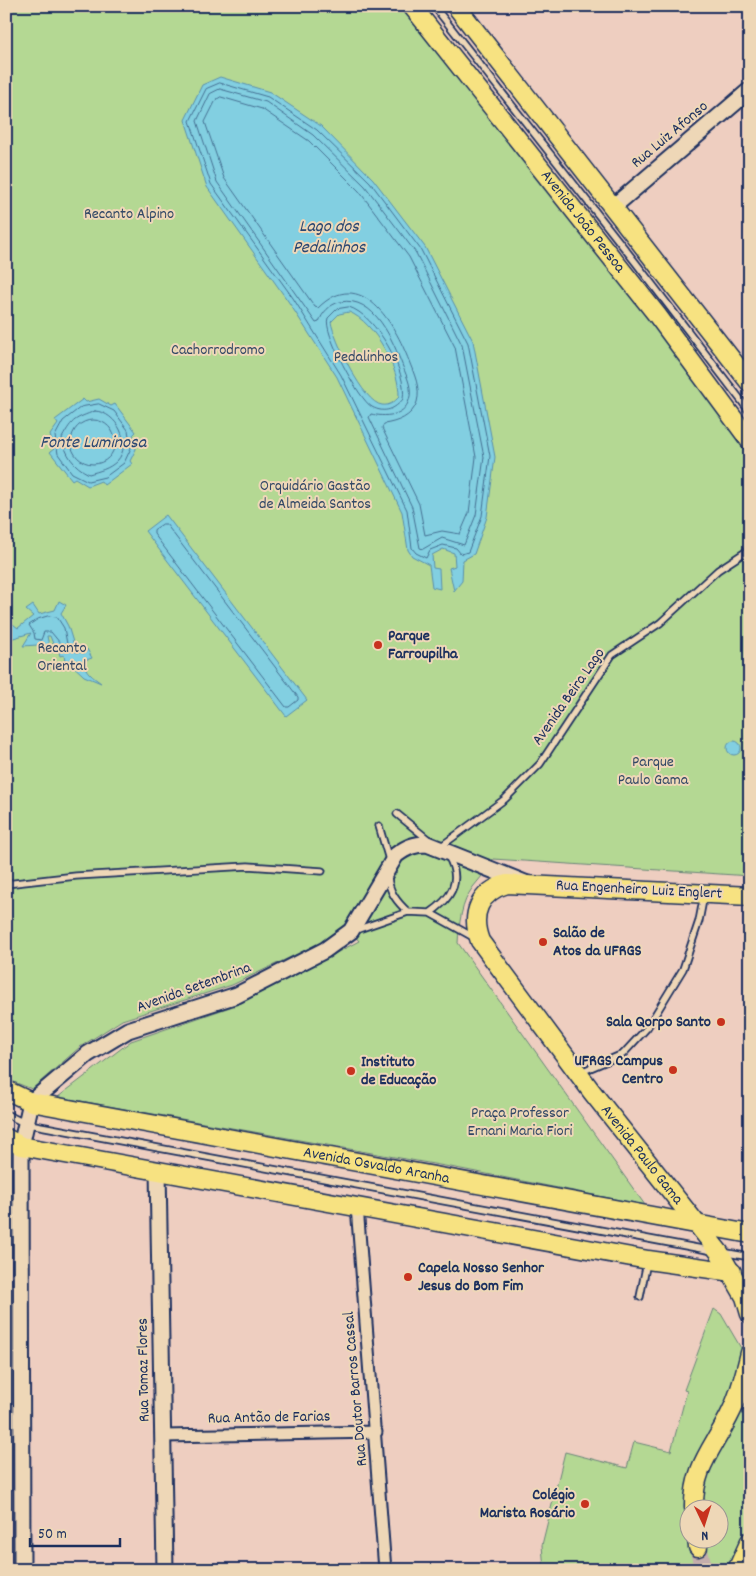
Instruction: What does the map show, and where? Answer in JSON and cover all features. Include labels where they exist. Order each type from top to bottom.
[{"type":"main road","name":"Avenida João Pessoa","points":[[412,6],[639,292],[750,441]]},
{"type":"main road","name":"Avenida João Pessoa","points":[[456,6],[613,207],[659,271],[750,383]]},
{"type":"main road","name":"Avenida Paulo Gama","points":[[529,884],[508,884],[496,887],[486,894],[478,905],[475,918],[480,941],[578,1073],[718,1252],[732,1272],[745,1297],[750,1314]]},
{"type":"main road","name":"Rua Engenheiro Luiz Englert","points":[[529,884],[750,896]]},
{"type":"main road","name":"Avenida Osvaldo Aranha","points":[[6,1090],[31,1102],[750,1234]]},
{"type":"main road","points":[[14,1142],[648,1260],[732,1272]]},
{"type":"main road","points":[[659,1178],[664,1199],[660,1217]]},
{"type":"main road","points":[[693,1498],[693,1491],[699,1470],[732,1412],[750,1353]]},
{"type":"main road","points":[[737,1570],[750,1541]]},
{"type":"street","name":"Rua Luiz Afonso","points":[[613,207],[750,90]]},
{"type":"street","name":"Avenida Setembrina","points":[[31,1102],[88,1054],[128,1030],[237,995],[324,950],[352,931],[396,855],[416,844],[438,848],[529,884]]},
{"type":"street","points":[[22,1570],[14,1142],[24,1123],[31,1102]]},
{"type":"street","name":"Rua Tomaz Flores","points":[[158,1170],[165,1570]]},
{"type":"street","name":"Rua Doutor Barros Cassal","points":[[357,1206],[376,1432],[385,1570]]},
{"type":"street","name":"Rua Antão de Farias","points":[[163,1436],[376,1432]]},
{"type":"lane","points":[[434,6],[636,263],[750,412]]},
{"type":"lane","points":[[636,263],[639,292]]},
{"type":"lane","points":[[636,263],[646,266]]},
{"type":"lane","name":"Avenida Beira Lago","points":[[438,848],[505,798],[540,764],[612,655],[660,623],[718,570],[750,549]]},
{"type":"lane","points":[[397,814],[447,855],[453,864],[456,874],[455,886],[451,896],[430,913]]},
{"type":"lane","points":[[380,826],[390,864],[389,886],[394,897],[408,912]]},
{"type":"lane","points":[[6,884],[76,876],[248,866],[322,871]]},
{"type":"lane","points":[[578,1073],[623,1054],[647,1028],[683,969],[699,921],[704,894]]},
{"type":"lane","name":"Avenida Paulo Gama","points":[[352,931],[408,912],[430,913],[480,941]]},
{"type":"lane","points":[[6,1114],[24,1123],[750,1257]]},
{"type":"lane","points":[[640,1297],[648,1260]]},
{"type":"green space","name":"Parque Farroupilha","points":[[6,6],[406,6],[651,317],[750,452],[750,876],[493,859],[469,893],[460,921],[458,943],[645,1205],[456,1168],[58,1097],[131,1041],[239,1004],[359,941],[346,925],[320,943],[232,985],[122,1020],[80,1047],[32,1089],[6,1079]]},
{"type":"green space","points":[[714,1309],[721,1314],[745,1355],[750,1351],[750,1570],[544,1570],[542,1545],[565,1452],[627,1468],[634,1442],[671,1451],[687,1391],[684,1390]]},
{"type":"water","name":"Lago dos Pedalinhos","points":[[220,77],[270,92],[321,126],[373,179],[425,247],[473,341],[495,457],[487,517],[474,554],[463,560],[462,581],[454,591],[449,568],[455,566],[454,553],[443,549],[432,555],[433,568],[439,569],[440,589],[432,587],[429,565],[412,556],[408,550],[402,512],[337,377],[288,301],[207,187],[185,120],[202,85]],"holes":[[[349,312],[359,317],[377,336],[395,374],[399,397],[390,404],[382,405],[374,402],[366,394],[350,369],[333,330],[331,322],[339,314]]]},
{"type":"water","name":"Fonte Luminosa","points":[[83,399],[86,402],[99,399],[111,406],[115,404],[136,432],[133,435],[136,449],[130,461],[132,464],[104,485],[101,481],[88,486],[75,478],[72,480],[50,452],[54,449],[50,435],[58,424],[55,420]]},
{"type":"water","points":[[166,515],[307,700],[286,716],[145,531]]},
{"type":"water","points":[[59,601],[66,605],[61,613],[68,626],[76,652],[85,653],[87,649],[92,658],[83,661],[84,665],[90,674],[101,683],[84,676],[68,661],[65,662],[64,655],[60,656],[58,648],[55,649],[50,636],[47,636],[50,651],[37,645],[23,646],[31,633],[10,639],[6,622],[9,621],[18,628],[33,616],[26,610],[33,605],[39,614],[55,610]]},
{"type":"water","points":[[734,741],[739,743],[741,748],[739,753],[734,755],[729,753],[727,748],[729,743]]},
{"type":"tunnel","points":[[698,1548],[704,1570]]},
{"type":"place","name":"Parque Farroupilha","points":[[378,645]]},
{"type":"place","name":"Salão de Atos da UFRGS","points":[[543,942]]},
{"type":"place","name":"Sala Qorpo Santo","points":[[721,1022]]},
{"type":"place","name":"UFRGS Campus Centro","points":[[673,1070]]},
{"type":"place","name":"Instituto de Educação","points":[[351,1071]]},
{"type":"place","name":"Capela Nosso Senhor Jesus do Bom Fim","points":[[408,1277]]},
{"type":"place","name":"Colégio Marista Rosário","points":[[585,1504]]},
{"type":"park label","name":"Recanto Alpino","points":[[129,214]]},
{"type":"park label","name":"Cachorrodromo","points":[[218,350]]},
{"type":"park label","name":"Pedalinhos","points":[[366,357]]},
{"type":"park label","name":"Orquidário Gastão de Almeida Santos","points":[[315,495]]},
{"type":"park label","name":"Recanto Oriental","points":[[62,657]]},
{"type":"park label","name":"Parque Paulo Gama","points":[[653,771]]},
{"type":"park label","name":"Praça Professor Ernani Maria Fiori","points":[[520,1122]]}]
